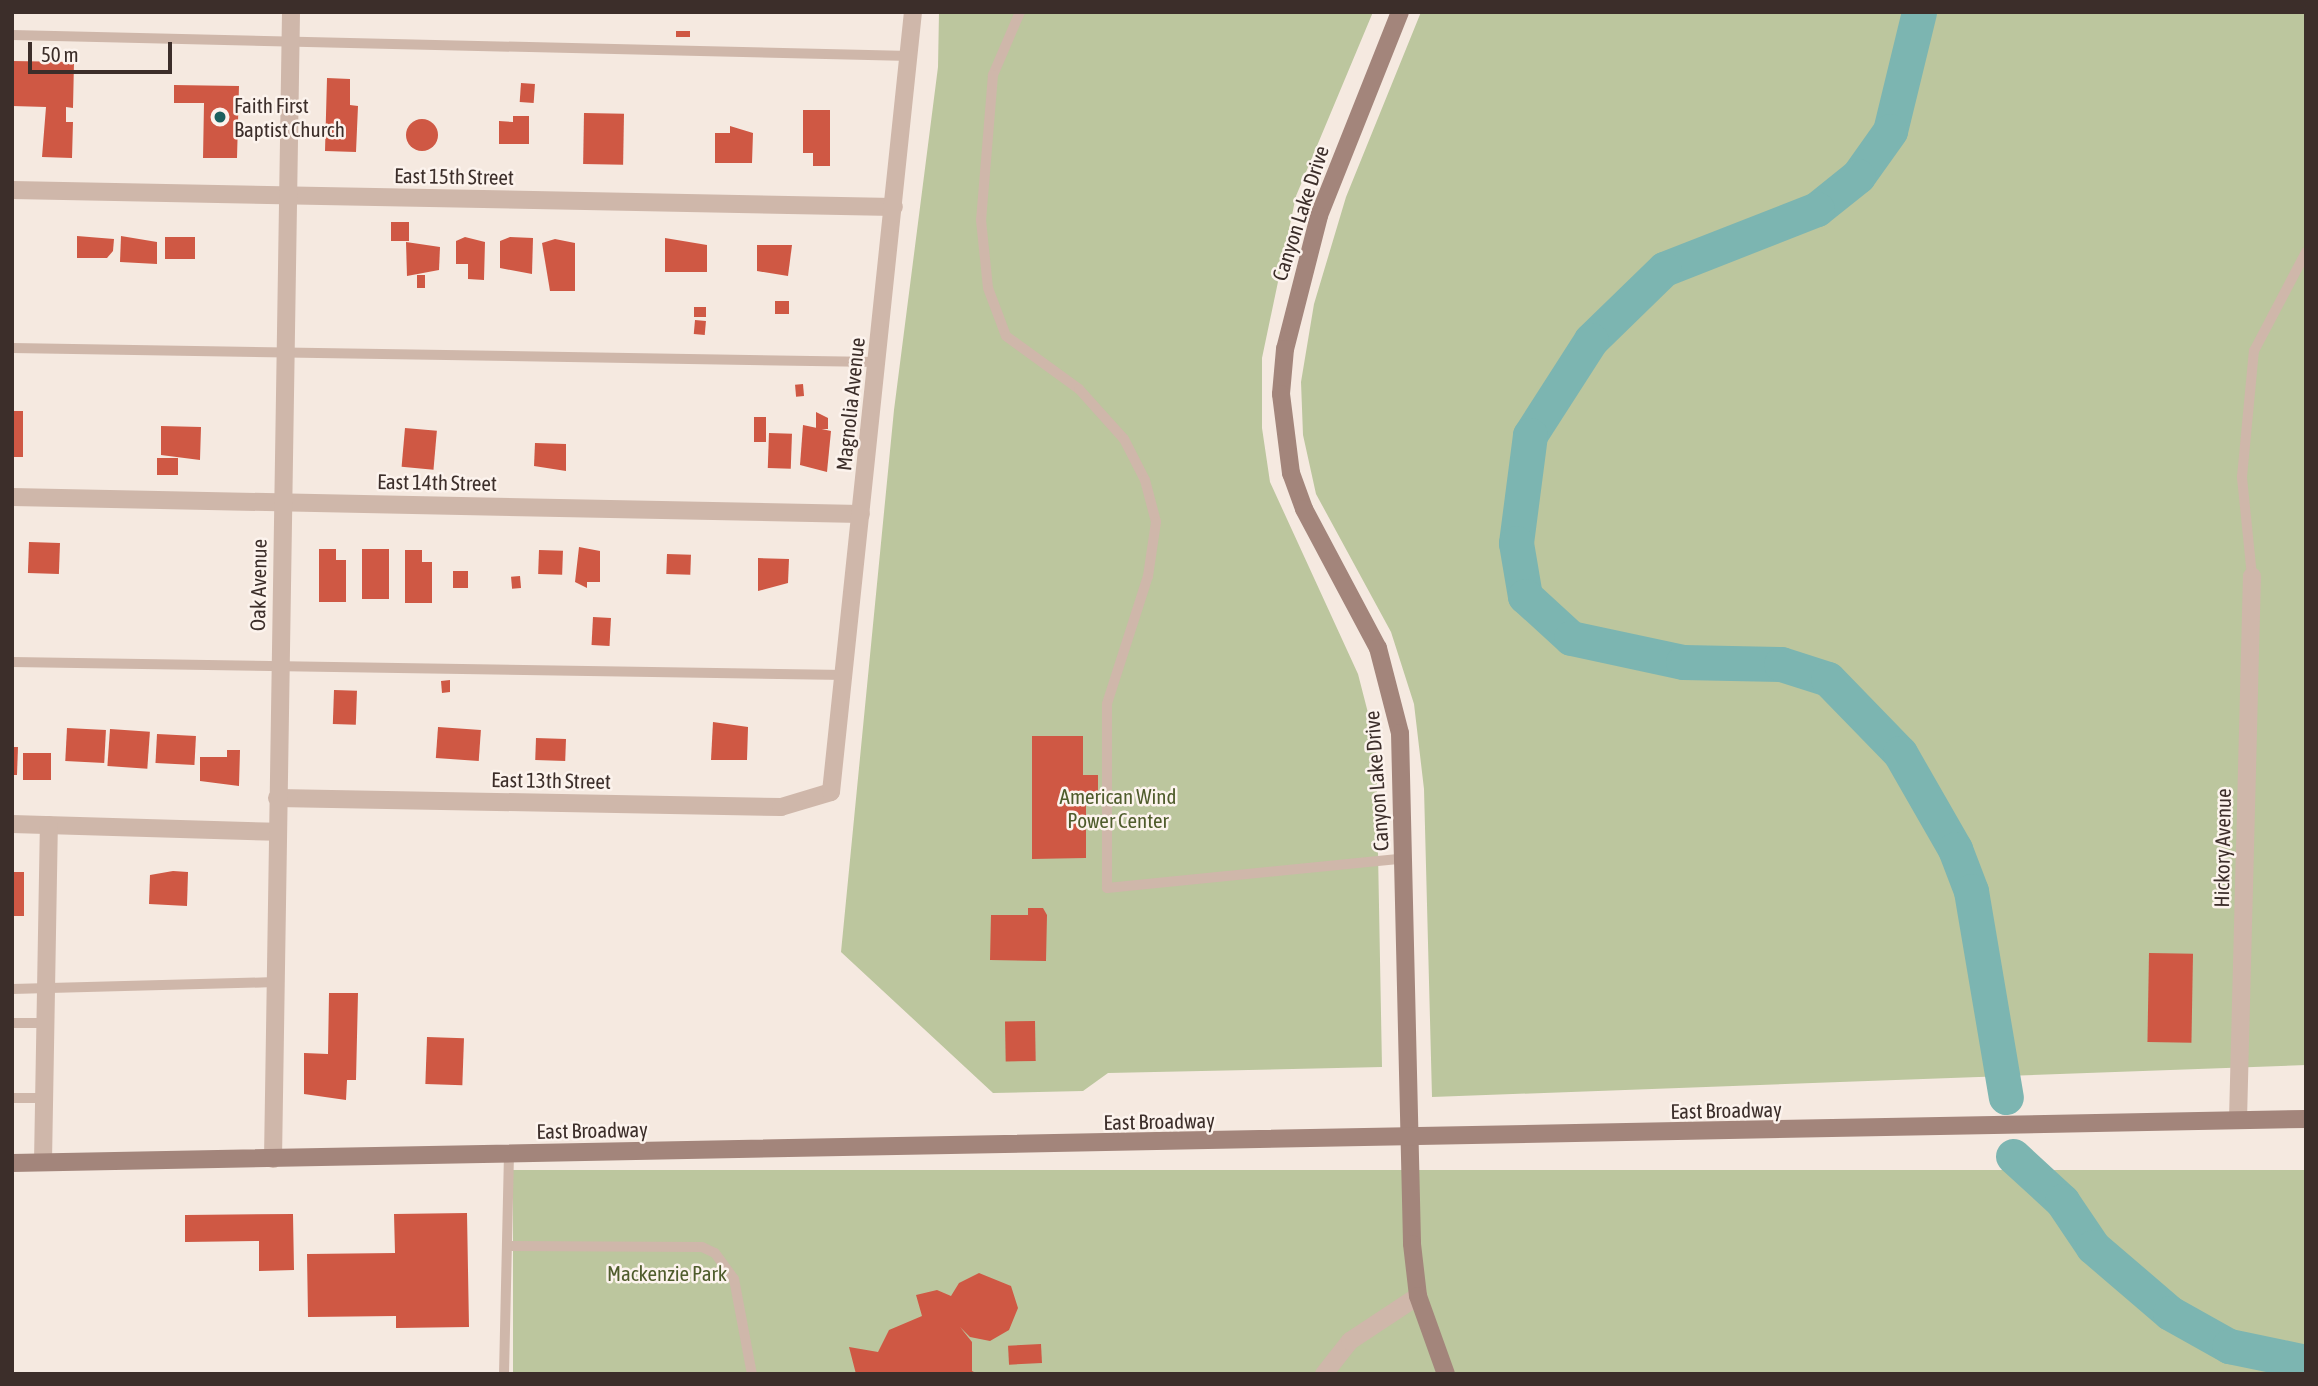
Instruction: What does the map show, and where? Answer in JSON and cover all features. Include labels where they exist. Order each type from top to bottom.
[{"type":"main road","name":"Canyon Lake Drive","points":[[1400,12],[1319,216],[1286,349],[1282,394],[1291,473],[1304,509],[1378,648],[1391,691],[1405,858],[1411,1139],[1418,1296],[1446,1374]]},
{"type":"main road","name":"East Broadway","points":[[12,1163],[1411,1139],[2306,1119]]},
{"type":"street","name":"Oak Avenue","points":[[273,1159],[276,832],[291,12]]},
{"type":"street","name":"Magnolia Avenue","points":[[823,796],[831,792],[835,767],[911,56],[913,12]]},
{"type":"street","name":"East 15th Street","points":[[12,190],[894,206]]},
{"type":"street","name":"East 14th Street","points":[[12,497],[861,514]]},
{"type":"street","name":"Hickory Avenue","points":[[2238,1120],[2252,576]]},
{"type":"street","name":"East 13th Street","points":[[277,798],[781,807],[823,796]]},
{"type":"street","points":[[12,824],[276,832]]},
{"type":"street","points":[[43,1162],[49,825]]},
{"type":"street","points":[[1324,1374],[1350,1341],[1418,1296]]},
{"type":"lane","points":[[1020,12],[993,75],[981,220],[988,288],[1006,336],[1079,389],[1124,439],[1156,522],[1148,576],[1107,704],[1107,888],[1405,858]]},
{"type":"lane","points":[[12,36],[911,56]]},
{"type":"lane","points":[[2252,576],[2242,477],[2254,351],[2306,251]]},
{"type":"lane","points":[[12,348],[877,362]]},
{"type":"lane","points":[[12,662],[845,675]]},
{"type":"lane","points":[[12,989],[275,982]]},
{"type":"lane","points":[[12,1023],[45,1023]]},
{"type":"lane","points":[[12,1098],[44,1098]]},
{"type":"lane","points":[[505,1374],[509,1154]]},
{"type":"lane","points":[[507,1246],[702,1247],[715,1253],[734,1279],[752,1374]]},
{"type":"green space","name":"American Wind Power Center","points":[[939,12],[1373,12],[1296,196],[1262,358],[1262,428],[1270,482],[1358,674],[1376,744],[1382,1067],[1108,1073],[1083,1091],[993,1093],[841,952],[894,410],[938,67]]},
{"type":"green space","points":[[1421,12],[2306,12],[2306,1065],[1432,1097],[1424,789],[1414,704],[1391,632],[1316,494],[1303,435],[1301,382],[1314,304],[1346,197]]},
{"type":"green space","name":"Mackenzie Park","points":[[513,1170],[2306,1170],[2306,1374],[513,1374]]},
{"type":"building","points":[[676,31],[690,31],[690,37],[676,37]]},
{"type":"building","points":[[12,61],[74,62],[73,108],[66,107],[66,122],[73,122],[72,158],[42,157],[46,107],[12,106]]},
{"type":"building","points":[[327,78],[350,79],[350,105],[358,106],[356,152],[325,151]]},
{"type":"building","points":[[521,83],[535,84],[534,103],[520,102]]},
{"type":"building","points":[[174,85],[239,86],[237,158],[203,158],[204,103],[174,103]]},
{"type":"building","points":[[803,110],[830,110],[830,166],[813,166],[813,153],[803,153]]},
{"type":"building","points":[[584,113],[624,114],[623,165],[583,164]]},
{"type":"building","points":[[513,116],[529,116],[529,144],[499,144],[499,121],[513,122]]},
{"type":"building","points":[[422,119],[433,124],[438,135],[433,146],[422,151],[411,146],[406,135],[411,124]]},
{"type":"building","points":[[730,126],[753,133],[752,163],[715,163],[715,133],[730,133]]},
{"type":"building","points":[[391,222],[409,222],[409,241],[391,241]]},
{"type":"building","points":[[77,236],[114,239],[113,251],[107,258],[77,258]]},
{"type":"building","points":[[121,236],[157,242],[157,264],[120,262]]},
{"type":"building","points":[[165,237],[195,237],[195,259],[165,259]]},
{"type":"building","points":[[465,237],[485,242],[484,280],[468,279],[468,264],[456,264],[456,241]]},
{"type":"building","points":[[510,237],[533,238],[532,274],[500,268],[500,241]]},
{"type":"building","points":[[665,238],[707,245],[707,272],[665,272]]},
{"type":"building","points":[[555,239],[575,243],[575,291],[550,291],[542,243]]},
{"type":"building","points":[[406,242],[440,247],[439,270],[407,276]]},
{"type":"building","points":[[757,245],[792,245],[788,276],[757,271]]},
{"type":"building","points":[[417,275],[425,275],[425,288],[417,288]]},
{"type":"building","points":[[775,301],[789,301],[789,314],[775,314]]},
{"type":"building","points":[[694,307],[706,307],[706,317],[694,317]]},
{"type":"building","points":[[695,320],[706,321],[705,335],[694,334]]},
{"type":"building","points":[[803,384],[804,396],[796,397],[795,385]]},
{"type":"building","points":[[12,411],[23,411],[23,457],[12,457]]},
{"type":"building","points":[[816,412],[828,418],[828,429],[816,429]]},
{"type":"building","points":[[754,417],[766,417],[766,442],[754,442]]},
{"type":"building","points":[[803,425],[831,431],[827,472],[800,465]]},
{"type":"building","points":[[161,426],[201,427],[200,460],[161,455]]},
{"type":"building","points":[[405,428],[437,431],[433,470],[402,467]]},
{"type":"building","points":[[769,433],[792,434],[791,469],[768,468]]},
{"type":"building","points":[[535,443],[566,444],[566,471],[534,466]]},
{"type":"building","points":[[157,458],[178,458],[178,475],[157,475]]},
{"type":"building","points":[[29,542],[60,543],[59,574],[28,573]]},
{"type":"building","points":[[579,547],[600,551],[600,582],[587,582],[587,588],[575,582]]},
{"type":"building","points":[[319,549],[336,549],[336,560],[346,560],[346,602],[319,602]]},
{"type":"building","points":[[362,549],[389,549],[389,599],[362,599]]},
{"type":"building","points":[[405,550],[422,550],[422,562],[432,562],[432,603],[405,603]]},
{"type":"building","points":[[539,550],[563,551],[562,575],[538,574]]},
{"type":"building","points":[[667,554],[691,555],[690,575],[666,574]]},
{"type":"building","points":[[758,558],[789,559],[788,583],[758,591]]},
{"type":"building","points":[[453,571],[468,571],[468,588],[453,588]]},
{"type":"building","points":[[520,576],[521,588],[512,589],[511,577]]},
{"type":"building","points":[[593,617],[611,618],[610,646],[592,645]]},
{"type":"building","points":[[450,680],[450,692],[442,693],[441,681]]},
{"type":"building","points":[[334,690],[357,691],[356,725],[333,724]]},
{"type":"building","points":[[713,722],[748,727],[747,760],[711,760]]},
{"type":"building","points":[[438,727],[481,730],[479,761],[436,758]]},
{"type":"building","points":[[67,728],[106,730],[104,763],[65,761]]},
{"type":"building","points":[[110,729],[150,732],[147,769],[107,766]]},
{"type":"building","points":[[157,734],[196,736],[194,765],[155,763]]},
{"type":"building","points":[[1032,736],[1083,736],[1083,775],[1098,775],[1098,797],[1086,797],[1086,858],[1032,859]]},
{"type":"building","points":[[536,738],[566,739],[565,761],[535,760]]},
{"type":"building","points":[[12,747],[18,747],[17,775],[12,775]]},
{"type":"building","points":[[227,750],[240,750],[239,786],[200,781],[200,757],[227,757]]},
{"type":"building","points":[[23,753],[51,753],[51,780],[23,780]]},
{"type":"building","points":[[173,871],[188,872],[187,906],[149,904],[150,875]]},
{"type":"building","points":[[12,872],[24,872],[24,916],[12,916]]},
{"type":"building","points":[[1028,908],[1043,908],[1047,915],[1046,961],[990,960],[991,915],[1028,915]]},
{"type":"building","points":[[2149,953],[2193,954],[2191,1043],[2147,1042]]},
{"type":"building","points":[[329,993],[358,993],[356,1080],[347,1080],[346,1100],[304,1094],[304,1053],[328,1054]]},
{"type":"building","points":[[1035,1021],[1036,1061],[1006,1062],[1005,1022]]},
{"type":"building","points":[[427,1037],[464,1038],[462,1085],[425,1084]]},
{"type":"building","points":[[467,1213],[469,1327],[396,1328],[396,1316],[308,1317],[307,1254],[395,1253],[394,1214]]},
{"type":"building","points":[[293,1214],[294,1270],[259,1271],[259,1241],[185,1242],[185,1215]]},
{"type":"building","points":[[979,1273],[1011,1286],[1018,1308],[1009,1330],[990,1341],[970,1337],[960,1327],[972,1342],[972,1371],[978,1374],[856,1374],[849,1347],[878,1352],[889,1330],[922,1316],[916,1295],[937,1290],[951,1296],[959,1283]]},
{"type":"building","points":[[1041,1344],[1042,1363],[1009,1365],[1008,1346]]},
{"type":"waterway","points":[[1919,12],[1890,131],[1858,176],[1817,209],[1664,269],[1591,340],[1530,435],[1516,543],[1525,596],[1571,638],[1683,662],[1781,664],[1828,679],[1900,753],[1955,849],[1971,891],[2006,1097]]},
{"type":"waterway","points":[[2013,1156],[2062,1201],[2093,1247],[2170,1313],[2229,1346],[2306,1362]]},
{"type":"place","name":"Faith First Baptist Church","points":[[220,117]]}]
